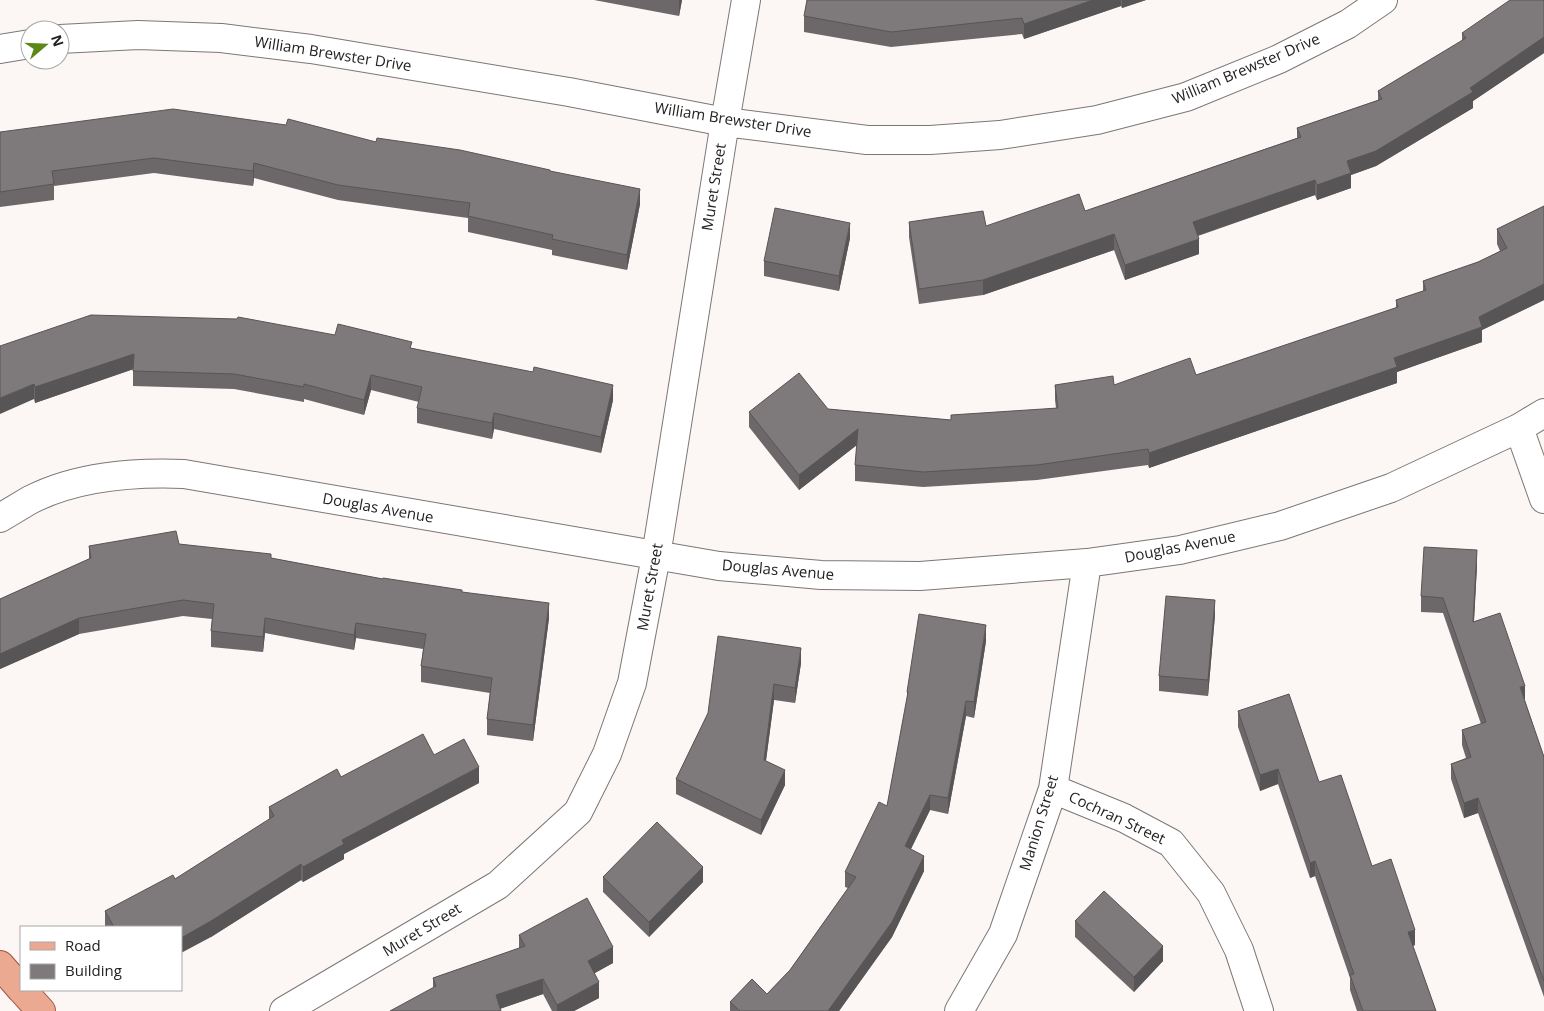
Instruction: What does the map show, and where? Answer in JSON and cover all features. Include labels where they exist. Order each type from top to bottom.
[{"type":"main road","points":[[0,965],[20,987]]},
{"type":"main road","points":[[24,991],[41,1011]]},
{"type":"street","name":"Muret Street","points":[[284,1011],[498,885],[578,812],[608,754],[632,683],[656,556],[746,0]]},
{"type":"street","name":"William Brewster Drive","points":[[70,39],[138,36],[221,38],[311,49],[550,89],[725,122],[867,140],[930,140],[1000,135],[1097,120],[1186,97],[1278,59],[1348,24],[1383,0]]},
{"type":"street","points":[[0,49],[20,46]]},
{"type":"street","name":"Douglas Avenue","points":[[0,518],[31,500],[68,485],[105,477],[138,474],[184,474],[719,566],[821,575],[920,576],[1087,563],[1180,550],[1280,526],[1391,488],[1520,428],[1544,412]]},
{"type":"street","points":[[1520,428],[1544,499]]},
{"type":"street","name":"Manion Street","points":[[959,1011],[1004,934],[1053,789],[1087,563]]},
{"type":"street","name":"Cochran Street","points":[[1053,789],[1124,818],[1171,844],[1211,893],[1238,950],[1259,1011]]},
{"type":"building","points":[[807,0],[1093,0],[1024,24],[1022,18],[891,32],[804,16]]},
{"type":"building","points":[[1510,0],[1544,0],[1544,37],[1470,88],[1473,92],[1376,151],[1347,161],[1351,173],[1317,185],[1315,180],[1193,222],[1199,239],[1125,265],[1114,234],[983,280],[919,289],[909,222],[983,211],[986,226],[1079,194],[1085,211],[1301,137],[1297,128],[1382,99],[1378,91],[1466,38],[1462,33]]},
{"type":"building","points":[[173,109],[286,125],[288,119],[376,142],[377,138],[460,150],[640,189],[627,255],[552,239],[553,235],[468,216],[470,203],[338,185],[254,163],[253,171],[154,158],[52,171],[54,184],[0,192],[0,132]]},
{"type":"building","points":[[1544,206],[1544,284],[1479,317],[1482,327],[1394,358],[1397,367],[1149,453],[1148,449],[1037,465],[923,472],[855,465],[858,429],[799,475],[749,412],[799,373],[828,409],[951,420],[951,415],[1058,408],[1055,385],[1113,376],[1114,385],[1190,358],[1196,375],[1398,307],[1396,300],[1426,290],[1423,281],[1478,262],[1507,248],[1497,229]]},
{"type":"building","points":[[775,208],[850,223],[839,276],[764,261]]},
{"type":"building","points":[[91,315],[237,319],[238,317],[335,335],[338,324],[412,342],[410,348],[533,372],[534,367],[613,385],[601,437],[494,413],[492,423],[417,408],[422,387],[371,375],[364,400],[304,384],[304,387],[234,374],[133,371],[134,354],[35,387],[34,384],[0,398],[0,346]]},
{"type":"building","points":[[176,531],[179,544],[271,554],[271,558],[383,579],[462,590],[462,592],[549,603],[533,725],[487,719],[492,678],[421,666],[426,634],[356,623],[354,635],[265,618],[263,637],[211,631],[214,604],[183,600],[79,618],[0,654],[0,599],[91,558],[89,546]]},
{"type":"building","points":[[1424,547],[1477,550],[1473,622],[1500,613],[1525,686],[1520,687],[1544,757],[1544,981],[1478,798],[1464,803],[1451,764],[1471,757],[1462,730],[1486,722],[1443,598],[1421,596]]},
{"type":"building","points":[[1166,596],[1215,600],[1208,680],[1159,676]]},
{"type":"building","points":[[919,614],[986,625],[974,702],[966,701],[948,798],[930,795],[905,846],[924,856],[892,922],[828,1011],[740,1011],[730,1002],[752,979],[767,994],[790,970],[856,877],[845,872],[879,802],[887,806],[908,692]]},
{"type":"building","points":[[718,636],[801,648],[795,688],[774,684],[764,760],[785,770],[761,820],[676,779],[708,713]]},
{"type":"building","points":[[1289,694],[1319,782],[1341,775],[1372,866],[1391,859],[1415,930],[1408,932],[1436,1011],[1363,1011],[1350,975],[1354,974],[1315,861],[1310,863],[1278,769],[1260,775],[1238,711]]},
{"type":"building","points":[[423,734],[434,755],[464,739],[479,767],[342,840],[344,844],[303,867],[301,864],[182,937],[182,926],[113,926],[105,911],[173,875],[175,879],[274,816],[269,807],[337,769],[341,777]]},
{"type":"building","points":[[657,822],[703,867],[649,922],[603,877]]},
{"type":"building","points":[[1104,891],[1163,946],[1134,977],[1075,921]]},
{"type":"building","points":[[587,898],[613,947],[588,961],[599,982],[557,1005],[543,979],[496,995],[501,1011],[390,1011],[436,986],[433,978],[525,946],[519,935]]}]
